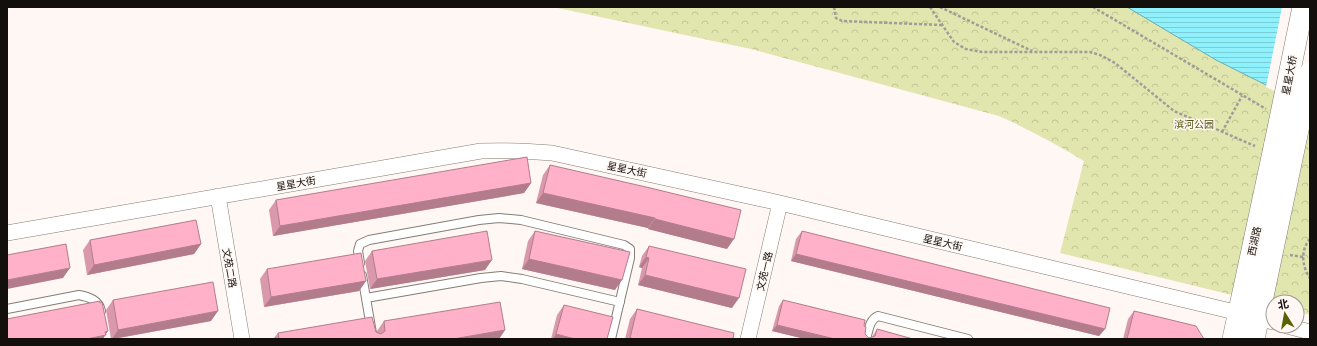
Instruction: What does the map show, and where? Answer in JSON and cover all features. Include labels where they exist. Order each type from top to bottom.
[{"type":"main road","name":"星星大桥","points":[[1275,146],[1303,7]]},
{"type":"main road","name":"星星大桥","points":[[1275,146],[1310,73]]},
{"type":"main road","name":"西湖路","points":[[1254,339],[1275,146]]},
{"type":"main road","name":"西湖路","points":[[1233,339],[1257,318]]},
{"type":"street","name":"星星大街","points":[[7,233],[481,151],[505,150],[552,153],[780,203],[1257,318]]},
{"type":"street","name":"文苑二路","points":[[218,196],[242,339]]},
{"type":"street","name":"文苑一路","points":[[748,339],[780,203]]},
{"type":"lane","points":[[373,339],[358,251],[360,244],[369,240],[479,220],[499,218],[521,220],[624,245],[630,249],[630,258],[611,339]]},
{"type":"lane","points":[[366,298],[481,278],[501,276],[522,279],[620,302]]},
{"type":"lane","points":[[7,309],[79,295],[91,297],[100,307],[103,320]]},
{"type":"lane","points":[[866,339],[871,321],[878,316],[968,339]]},
{"type":"path","points":[[834,7],[836,18],[842,21],[942,25]]},
{"type":"path","points":[[930,7],[954,42],[966,49],[982,52],[1090,52],[1100,55],[1115,64],[1174,111],[1222,132],[1275,146]]},
{"type":"path","points":[[940,7],[1034,52]]},
{"type":"path","points":[[1093,7],[1267,110]]},
{"type":"path","points":[[1222,132],[1242,96]]},
{"type":"path","points":[[1310,239],[1304,251],[1303,257],[1306,272],[1310,278]]},
{"type":"path","points":[[1290,255],[1303,257]]},
{"type":"green space","name":"滨河公园","points":[[553,7],[1310,7],[1310,315],[1305,313],[1305,294],[1265,294],[1265,303],[1060,253],[1084,161],[1042,137],[999,116],[751,49]]},
{"type":"water","points":[[1127,7],[1310,7],[1310,107],[1216,60]]},
{"type":"pier","points":[[1282,7],[1310,7],[1310,109],[1266,87]]},
{"type":"building","points":[[527,157],[531,183],[280,226],[276,200]]},
{"type":"building","points":[[550,165],[741,210],[734,239],[655,218],[543,193]]},
{"type":"building","points":[[196,220],[201,244],[94,265],[90,240]]},
{"type":"building","points":[[487,231],[492,260],[377,279],[372,251]]},
{"type":"building","points":[[535,231],[630,252],[622,280],[529,259]]},
{"type":"building","points":[[802,231],[1110,308],[1105,329],[796,254]]},
{"type":"building","points":[[66,244],[70,268],[7,280],[7,255]]},
{"type":"building","points":[[649,246],[746,269],[739,298],[645,275],[649,258],[646,257]]},
{"type":"building","points":[[361,253],[366,281],[271,297],[267,269]]},
{"type":"building","points":[[213,282],[218,311],[118,330],[113,300]]},
{"type":"building","points":[[783,300],[865,320],[865,334],[869,338],[875,336],[877,329],[913,339],[835,339],[777,325]]},
{"type":"building","points":[[100,301],[100,303],[102,302],[108,331],[105,332],[106,335],[87,339],[7,339],[7,319]]},
{"type":"building","points":[[500,302],[505,330],[453,339],[279,339],[278,333],[372,317],[376,332],[381,334],[385,331],[384,321]]},
{"type":"building","points":[[564,305],[613,317],[607,339],[575,339],[556,334]]},
{"type":"building","points":[[637,309],[734,333],[733,339],[630,338]]},
{"type":"building","points":[[1134,311],[1196,326],[1204,339],[1127,339]]}]
